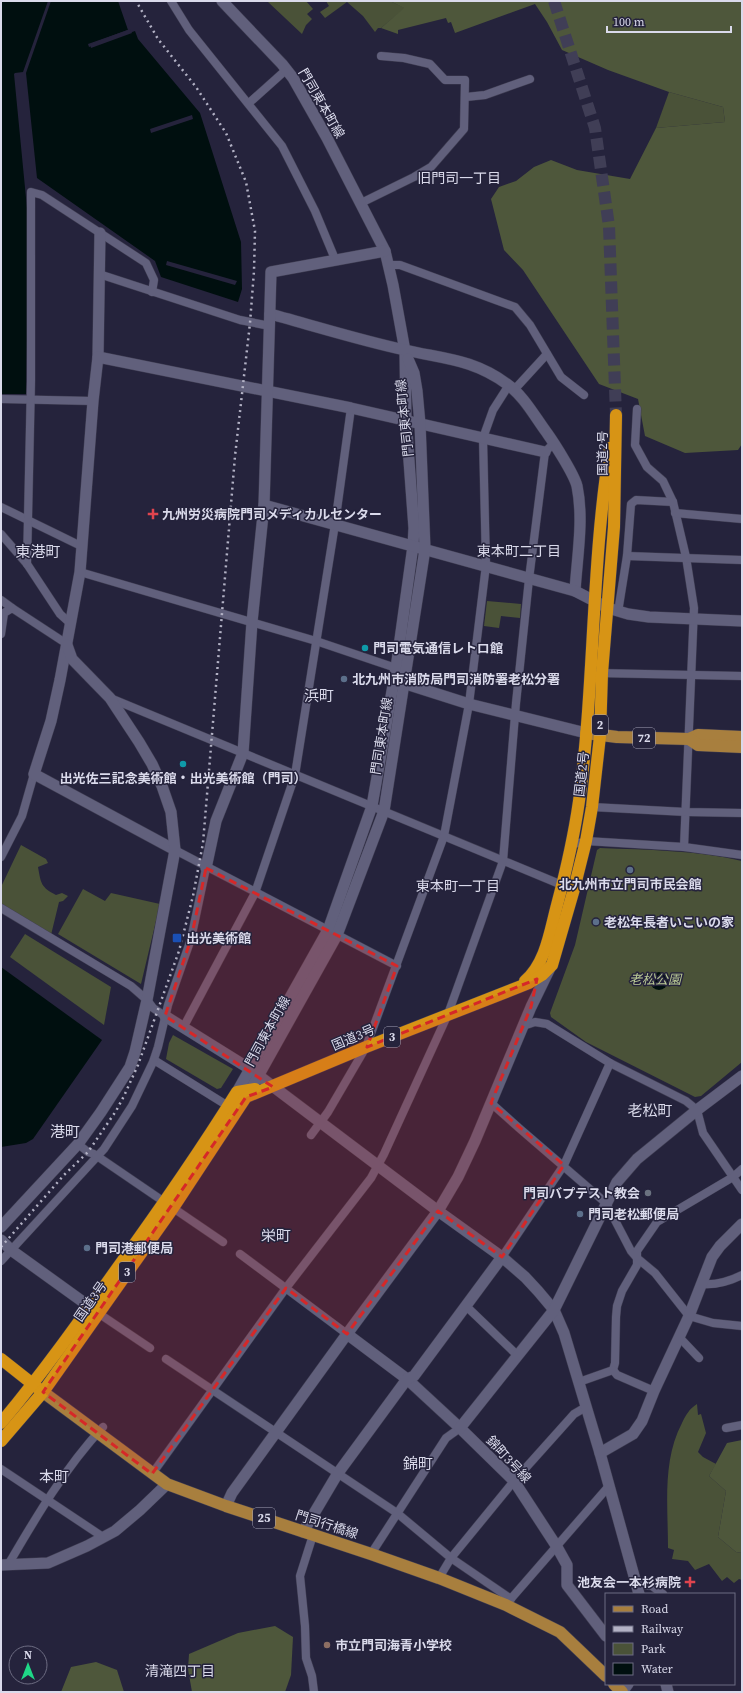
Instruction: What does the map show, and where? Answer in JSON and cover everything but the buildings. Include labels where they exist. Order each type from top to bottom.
[{"type":"highway","name":"国道2号","points":[[616,415],[613,610],[602,672],[600,736],[592,807],[586,840],[546,963],[572,845],[579,801],[586,733],[595,602],[606,477],[616,415]]},
{"type":"highway","name":"国道3号","points":[[169,1205],[228,1106],[245,1093],[273,1087],[366,1047],[537,979],[547,971],[546,963]]},
{"type":"highway","name":"国道3号","points":[[512,989],[529,978],[546,963]]},
{"type":"highway","name":"国道3号","points":[[1,1441],[43,1392],[94,1310],[169,1205],[245,1093]]},
{"type":"highway","name":"国道3号","points":[[1,1423],[94,1310]]},
{"type":"highway","points":[[1,1359],[43,1392]]},
{"type":"main road","name":"72","points":[[586,733],[600,736],[689,739],[698,735],[742,737]]},
{"type":"main road","name":"72","points":[[689,739],[698,745],[742,747]]},
{"type":"main road","name":"門司行橋線","points":[[43,1392],[100,1430],[152,1474],[167,1484],[226,1506],[509,1602],[560,1632],[605,1675]]},
{"type":"street","points":[[171,1],[189,30],[282,146],[315,211],[335,259]]},
{"type":"street","name":"門司東本町線","points":[[222,1],[287,69],[327,138],[385,251],[405,350],[414,373],[417,391],[420,424],[425,549],[384,811],[332,932],[254,1072],[245,1093]]},
{"type":"street","points":[[361,203],[431,167],[464,129],[466,97],[465,80],[445,80],[430,64],[394,54],[381,56]]},
{"type":"street","points":[[249,103],[287,69]]},
{"type":"street","points":[[466,97],[484,95],[530,79]]},
{"type":"street","points":[[27,564],[31,399],[31,192],[42,195],[146,263],[154,280],[152,292]]},
{"type":"street","points":[[1,857],[22,816],[50,721],[67,644],[80,572],[93,402],[98,357],[100,233]]},
{"type":"street","points":[[1,1261],[104,1149],[132,1106],[154,1060],[165,1016],[190,939],[216,821],[243,753],[252,622],[264,505],[272,272],[335,259],[385,251]]},
{"type":"street","points":[[388,265],[400,265],[515,307],[530,325],[561,377],[584,395]]},
{"type":"street","points":[[99,274],[240,320],[270,326]]},
{"type":"street","points":[[270,314],[405,350],[468,363],[491,373],[511,388],[524,401],[554,443],[576,483],[580,507],[575,591]]},
{"type":"street","name":"門司東本町線","points":[[332,932],[372,806],[396,668],[413,546],[414,528],[406,420],[405,350]]},
{"type":"street","points":[[311,1135],[332,1105],[366,1047],[444,836],[469,704],[486,566],[483,438],[493,410],[511,388],[547,354]]},
{"type":"street","points":[[98,357],[351,408],[545,452]]},
{"type":"street","points":[[1,399],[93,402]]},
{"type":"street","points":[[183,1028],[255,892],[295,775],[335,524],[351,408]]},
{"type":"street","points":[[637,409],[635,445],[648,467],[663,481],[673,502],[686,558],[694,608],[684,847]]},
{"type":"street","points":[[152,1474],[286,1288],[371,1178],[378,1166],[448,1014],[503,861],[515,716],[529,578],[545,452],[554,443]]},
{"type":"street","points":[[613,610],[627,556],[630,504],[636,500],[673,502]]},
{"type":"street","points":[[264,505],[575,591],[613,610],[649,617],[742,621]]},
{"type":"street","points":[[1,507],[81,546]]},
{"type":"street","points":[[675,512],[742,519]]},
{"type":"street","points":[[1,534],[27,564],[60,614],[71,624]]},
{"type":"street","points":[[627,556],[742,560]]},
{"type":"street","points":[[80,572],[316,641],[396,668],[404,683],[469,704],[586,733]]},
{"type":"street","points":[[1,600],[67,644],[72,659],[110,698],[139,742],[162,786],[171,812],[175,850],[167,902],[147,1000],[136,1052],[130,1067],[78,1144],[1,1227]]},
{"type":"street","points":[[1,634],[4,613],[12,608]]},
{"type":"street","points":[[590,673],[602,672],[742,676]]},
{"type":"street","points":[[110,698],[562,885]]},
{"type":"street","points":[[34,774],[206,868],[397,966]]},
{"type":"street","points":[[592,807],[686,812],[742,813]]},
{"type":"street","points":[[574,829],[586,840]]},
{"type":"street","points":[[572,845],[586,840],[684,847],[742,855]]},
{"type":"street","points":[[1,908],[131,986],[147,1000],[153,1008],[254,1072],[438,1211],[502,1257],[525,1277],[554,1310],[564,1333],[600,1453],[638,1589],[652,1586],[662,1593]]},
{"type":"street","points":[[226,1506],[232,1493],[438,1211],[458,1177],[491,1103],[523,1026],[546,963]]},
{"type":"street","points":[[530,1007],[537,979]]},
{"type":"street","points":[[523,1026],[535,1022],[547,1024],[610,1063],[686,1101],[697,1110],[702,1133],[742,1190]]},
{"type":"street","points":[[154,1060],[228,1106]]},
{"type":"street","points":[[314,1692],[312,1676],[306,1658],[305,1626],[300,1576],[308,1533],[338,1474],[407,1379],[414,1376],[502,1257],[564,1165],[610,1063]]},
{"type":"street","points":[[371,1554],[446,1438],[460,1428],[554,1310],[617,1182],[637,1159],[697,1110],[742,1076]]},
{"type":"street","points":[[491,1103],[606,1203],[622,1231],[629,1247],[637,1258],[655,1273],[689,1316],[712,1323],[742,1326]]},
{"type":"street","points":[[78,1144],[223,1242]]},
{"type":"street","points":[[613,1370],[615,1363],[617,1306],[622,1291],[637,1265],[637,1251],[657,1222],[733,1177],[742,1169]]},
{"type":"street","points":[[600,1453],[633,1434],[642,1421],[654,1391],[689,1316],[712,1258],[720,1246],[742,1224]]},
{"type":"street","points":[[1,1240],[11,1250],[94,1310],[150,1348]]},
{"type":"street","points":[[240,1254],[347,1334]]},
{"type":"street","points":[[702,1284],[718,1283],[734,1279],[742,1275]]},
{"type":"street","points":[[466,1306],[518,1355]]},
{"type":"street","name":"錦町3号線","points":[[347,1334],[407,1379],[514,1481],[567,1565],[567,1585],[605,1635]]},
{"type":"street","points":[[679,1337],[699,1358]]},
{"type":"street","points":[[166,1359],[397,1513],[451,1558],[509,1602],[609,1486]]},
{"type":"street","points":[[579,1382],[613,1370]]},
{"type":"street","points":[[613,1370],[617,1375],[654,1391]]},
{"type":"street","points":[[439,1578],[451,1558],[514,1481],[574,1414],[586,1407]]},
{"type":"street","points":[[726,1428],[742,1425]]},
{"type":"street","points":[[4,1565],[47,1499],[100,1430]]},
{"type":"street","points":[[1,1469],[103,1537]]},
{"type":"street","points":[[4,1565],[54,1562],[87,1546],[115,1531],[167,1484]]},
{"type":"highlighted area","points":[[206,868],[397,966],[367,1047],[537,979],[531,1007],[491,1103],[564,1165],[502,1257],[438,1211],[347,1334],[286,1288],[152,1474],[43,1392],[246,1097],[273,1087],[165,1016],[191,939]]},
{"type":"green space","points":[[267,1],[306,1],[313,9],[307,14],[312,19],[306,25],[302,34]]},
{"type":"green space","points":[[326,1],[390,1],[405,8],[381,28],[378,28],[375,32],[363,16],[347,2],[325,18],[320,12],[329,6]]},
{"type":"green space","points":[[390,1],[742,1],[742,444],[738,450],[685,453],[645,436],[638,399],[599,384],[523,270],[504,250],[491,199],[499,187],[516,181],[534,167],[551,160],[577,170],[630,179],[656,128],[725,122],[723,107],[669,92],[608,70],[562,50],[547,22],[535,4],[455,33],[451,22],[448,23],[446,18],[398,30],[398,34],[381,28],[404,8]]},
{"type":"green space","points":[[669,92],[723,107],[725,122],[656,128]]},
{"type":"green space","points":[[487,601],[521,604],[520,618],[501,616],[499,628],[484,626]]},
{"type":"green space","points":[[21,845],[46,859],[48,863],[38,867],[42,884],[47,890],[56,895],[62,893],[68,896],[63,901],[59,902],[51,935],[14,913],[1,903],[1,887]]},
{"type":"green space","name":"老松公園","points":[[600,848],[689,853],[724,857],[742,861],[742,1062],[701,1096],[695,1097],[586,1042],[551,1017],[550,1013],[575,945],[597,850]]},
{"type":"green space","points":[[83,889],[105,901],[111,893],[160,904],[141,984],[58,934]]},
{"type":"green space","points":[[25,934],[111,987],[104,1025],[10,957]]},
{"type":"green space","points":[[173,1035],[233,1069],[221,1088],[217,1089],[166,1059],[169,1043]]},
{"type":"green space","points":[[697,1404],[698,1415],[701,1414],[706,1433],[698,1452],[703,1457],[716,1464],[709,1476],[726,1491],[718,1537],[736,1552],[742,1553],[742,1580],[739,1579],[734,1583],[727,1577],[722,1581],[709,1564],[695,1570],[688,1561],[672,1559],[674,1550],[668,1548],[667,1500],[671,1453],[683,1420],[690,1410]]},
{"type":"green space","points":[[742,1440],[742,1553],[736,1552],[718,1537],[726,1491],[709,1476],[727,1443]]},
{"type":"green space","points":[[275,1626],[293,1637],[291,1675],[285,1692],[192,1692],[188,1669],[189,1654],[238,1633]]},
{"type":"green space","points":[[96,1662],[117,1670],[124,1692],[61,1692],[71,1667]]},
{"type":"water","points":[[1,1],[48,1],[23,72],[14,74],[29,229],[26,394],[1,394]]},
{"type":"water","points":[[51,1],[118,1],[128,30],[88,44],[89,47],[135,31],[138,39],[200,113],[241,242],[242,289],[238,302],[161,277],[155,261],[37,178],[26,73]]},
{"type":"water","points":[[1,967],[102,1040],[33,1139],[26,1143],[1,1147]]},
{"type":"water","points":[[659,972],[665,975],[668,981],[665,987],[659,990],[653,987],[650,981],[653,975]]},
{"type":"pier","points":[[130,29],[132,33],[91,48],[90,44]]},
{"type":"pier","points":[[192,115],[193,119],[151,133],[150,129]]},
{"type":"pier","points":[[167,261],[237,281],[235,285],[166,265]]},
{"type":"tunnel","points":[[554,1],[595,128],[609,226],[616,415]]},
{"type":"railway","points":[[1,1247],[64,1175],[88,1152],[116,1111],[124,1096],[138,1065],[179,951],[193,896],[203,843],[235,456],[250,323],[255,231],[246,182],[226,133],[196,87],[158,39],[136,1]]},
{"type":"place","name":"九州労災病院門司メディカルセンター","points":[[153,514]]},
{"type":"place","name":"門司電気通信レトロ館","points":[[365,648]]},
{"type":"place","name":"北九州市消防局門司消防署老松分署","points":[[344,679]]},
{"type":"place","name":"出光佐三記念美術館・出光美術館（門司）","points":[[183,764]]},
{"type":"place","name":"北九州市立門司市民会館","points":[[630,870]]},
{"type":"place","name":"老松年長者いこいの家","points":[[596,922]]},
{"type":"place","name":"出光美術館","points":[[177,938]]},
{"type":"place","name":"門司バプテスト教会","points":[[648,1193]]},
{"type":"place","name":"門司老松郵便局","points":[[580,1214]]},
{"type":"place","name":"門司港郵便局","points":[[87,1248]]},
{"type":"place","name":"池友会一本杉病院","points":[[690,1582]]},
{"type":"place","name":"市立門司海青小学校","points":[[327,1645]]},
{"type":"district","name":"旧門司一丁目","points":[[459,178]]},
{"type":"district","name":"東本町二丁目","points":[[519,551]]},
{"type":"district","name":"東港町","points":[[38,552]]},
{"type":"district","name":"浜町","points":[[319,696]]},
{"type":"district","name":"東本町一丁目","points":[[458,886]]},
{"type":"district","name":"老松町","points":[[650,1111]]},
{"type":"district","name":"港町","points":[[65,1132]]},
{"type":"district","name":"栄町","points":[[276,1236]]},
{"type":"district","name":"錦町","points":[[418,1464]]},
{"type":"district","name":"本町","points":[[54,1477]]},
{"type":"district","name":"清滝四丁目","points":[[180,1671]]}]
